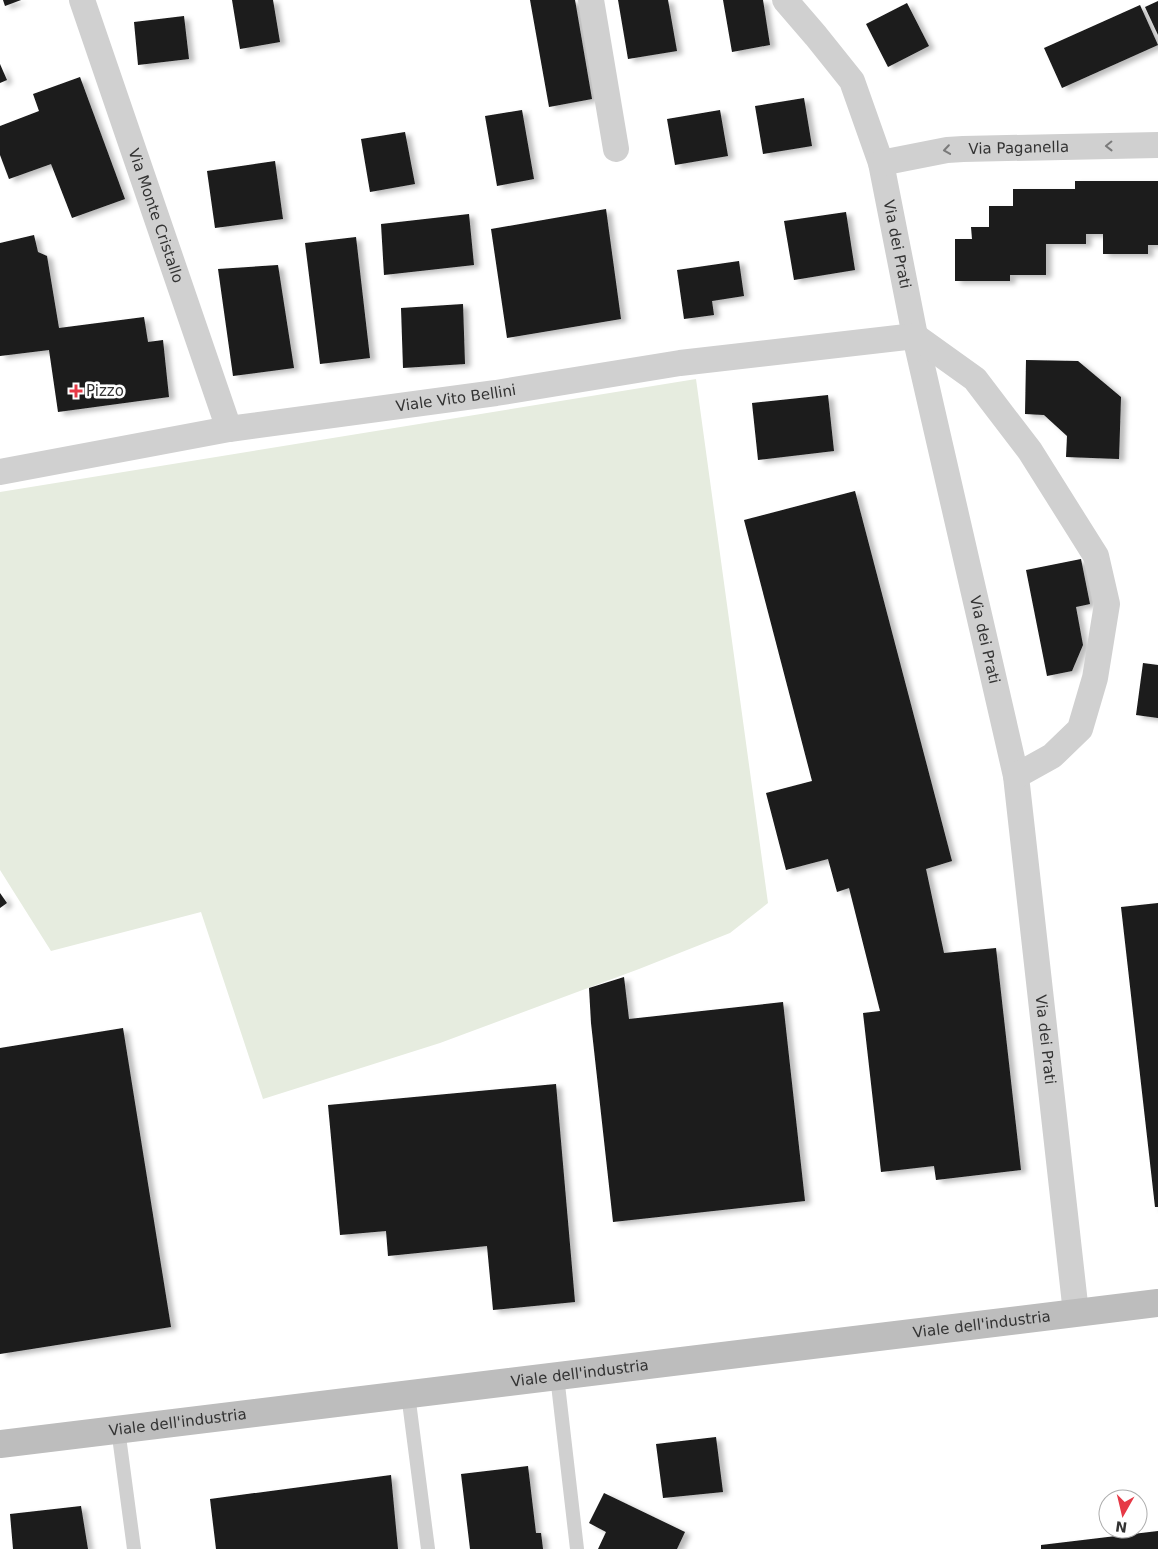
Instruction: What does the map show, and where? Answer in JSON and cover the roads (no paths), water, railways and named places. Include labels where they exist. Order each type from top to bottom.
[{"type":"street","name":"Via Monte Cristallo","points":[[82,0],[229,429]]},
{"type":"street","points":[[591,0],[616,149]]},
{"type":"street","name":"Via dei Prati","points":[[785,0],[852,81],[881,163],[915,336],[1016,776],[1076,1313]]},
{"type":"street","name":"Via Paganella","points":[[881,163],[947,150],[1158,145]]},
{"type":"street","name":"Viale Vito Bellini","points":[[0,472],[229,429],[496,393],[680,363],[915,336]]},
{"type":"street","points":[[915,336],[974,378],[1030,451],[1096,556],[1108,604],[1095,678],[1080,729],[1052,756],[1016,776]]},
{"type":"street","name":"Viale dell'industria","points":[[0,1444],[1158,1303]]},
{"type":"lane","points":[[557,1376],[577,1549]]},
{"type":"lane","points":[[408,1394],[428,1549]]},
{"type":"lane","points":[[118,1429],[134,1549]]},
{"type":"place","name":"Pizzo","points":[[76,391]]}]
